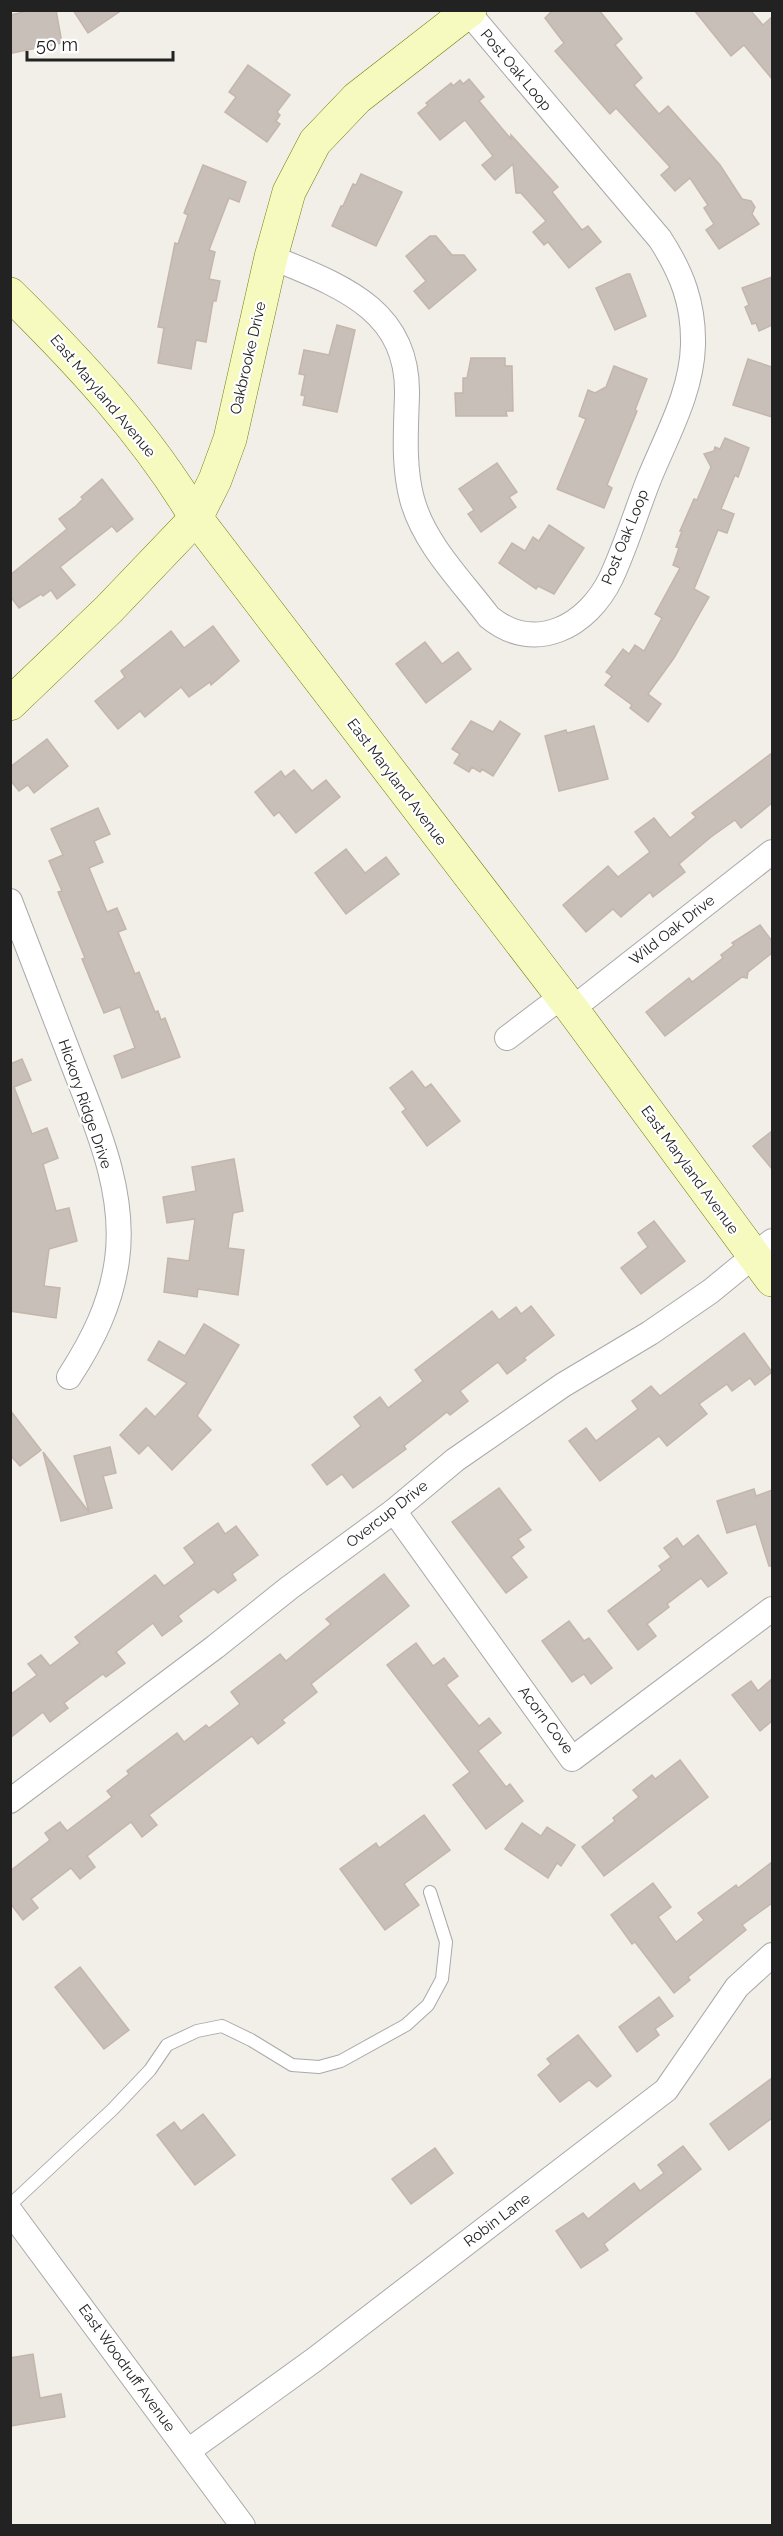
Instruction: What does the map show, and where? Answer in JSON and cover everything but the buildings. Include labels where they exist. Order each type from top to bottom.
[{"type":"street","name":"Oakbrooke Drive","points":[[10,704],[109,609],[196,518],[215,480],[230,439],[289,192],[315,142],[357,98],[469,11]]},
{"type":"street","name":"Post Oak Loop","points":[[272,257],[351,292],[371,306],[388,326],[398,345],[407,387],[405,449],[412,499],[425,531],[489,617],[498,626],[515,633],[534,636],[555,632],[591,607],[611,578],[687,384],[693,348],[693,320],[688,293],[676,264],[660,238],[469,11]]},
{"type":"street","name":"East Maryland Avenue","points":[[10,294],[75,358],[135,430],[175,483],[196,518],[566,1003],[767,1259]]},
{"type":"street","name":"Wild Oak Drive","points":[[507,1038],[566,1003],[772,852]]},
{"type":"street","name":"Hickory Ridge Drive","points":[[10,901],[107,1158],[118,1213],[117,1260],[103,1315],[91,1344],[69,1377]]},
{"type":"street","name":"Overcup Drive","points":[[10,1801],[215,1647],[289,1588],[394,1511],[455,1460],[492,1433],[563,1385],[650,1333],[711,1291],[767,1259]]},
{"type":"street","name":"Acorn Cove","points":[[394,1511],[572,1759],[772,1609]]},
{"type":"street","name":"Robin Lane","points":[[188,2451],[314,2360],[666,2090],[737,1987],[772,1955]]},
{"type":"street","name":"East Woodruff Avenue","points":[[10,2211],[243,2526]]},
{"type":"lane","points":[[10,2205],[113,2109],[150,2070],[167,2045],[197,2031],[222,2026],[292,2065],[319,2067],[341,2061],[406,2025],[428,2005],[442,1979],[446,1942],[430,1892]]}]
